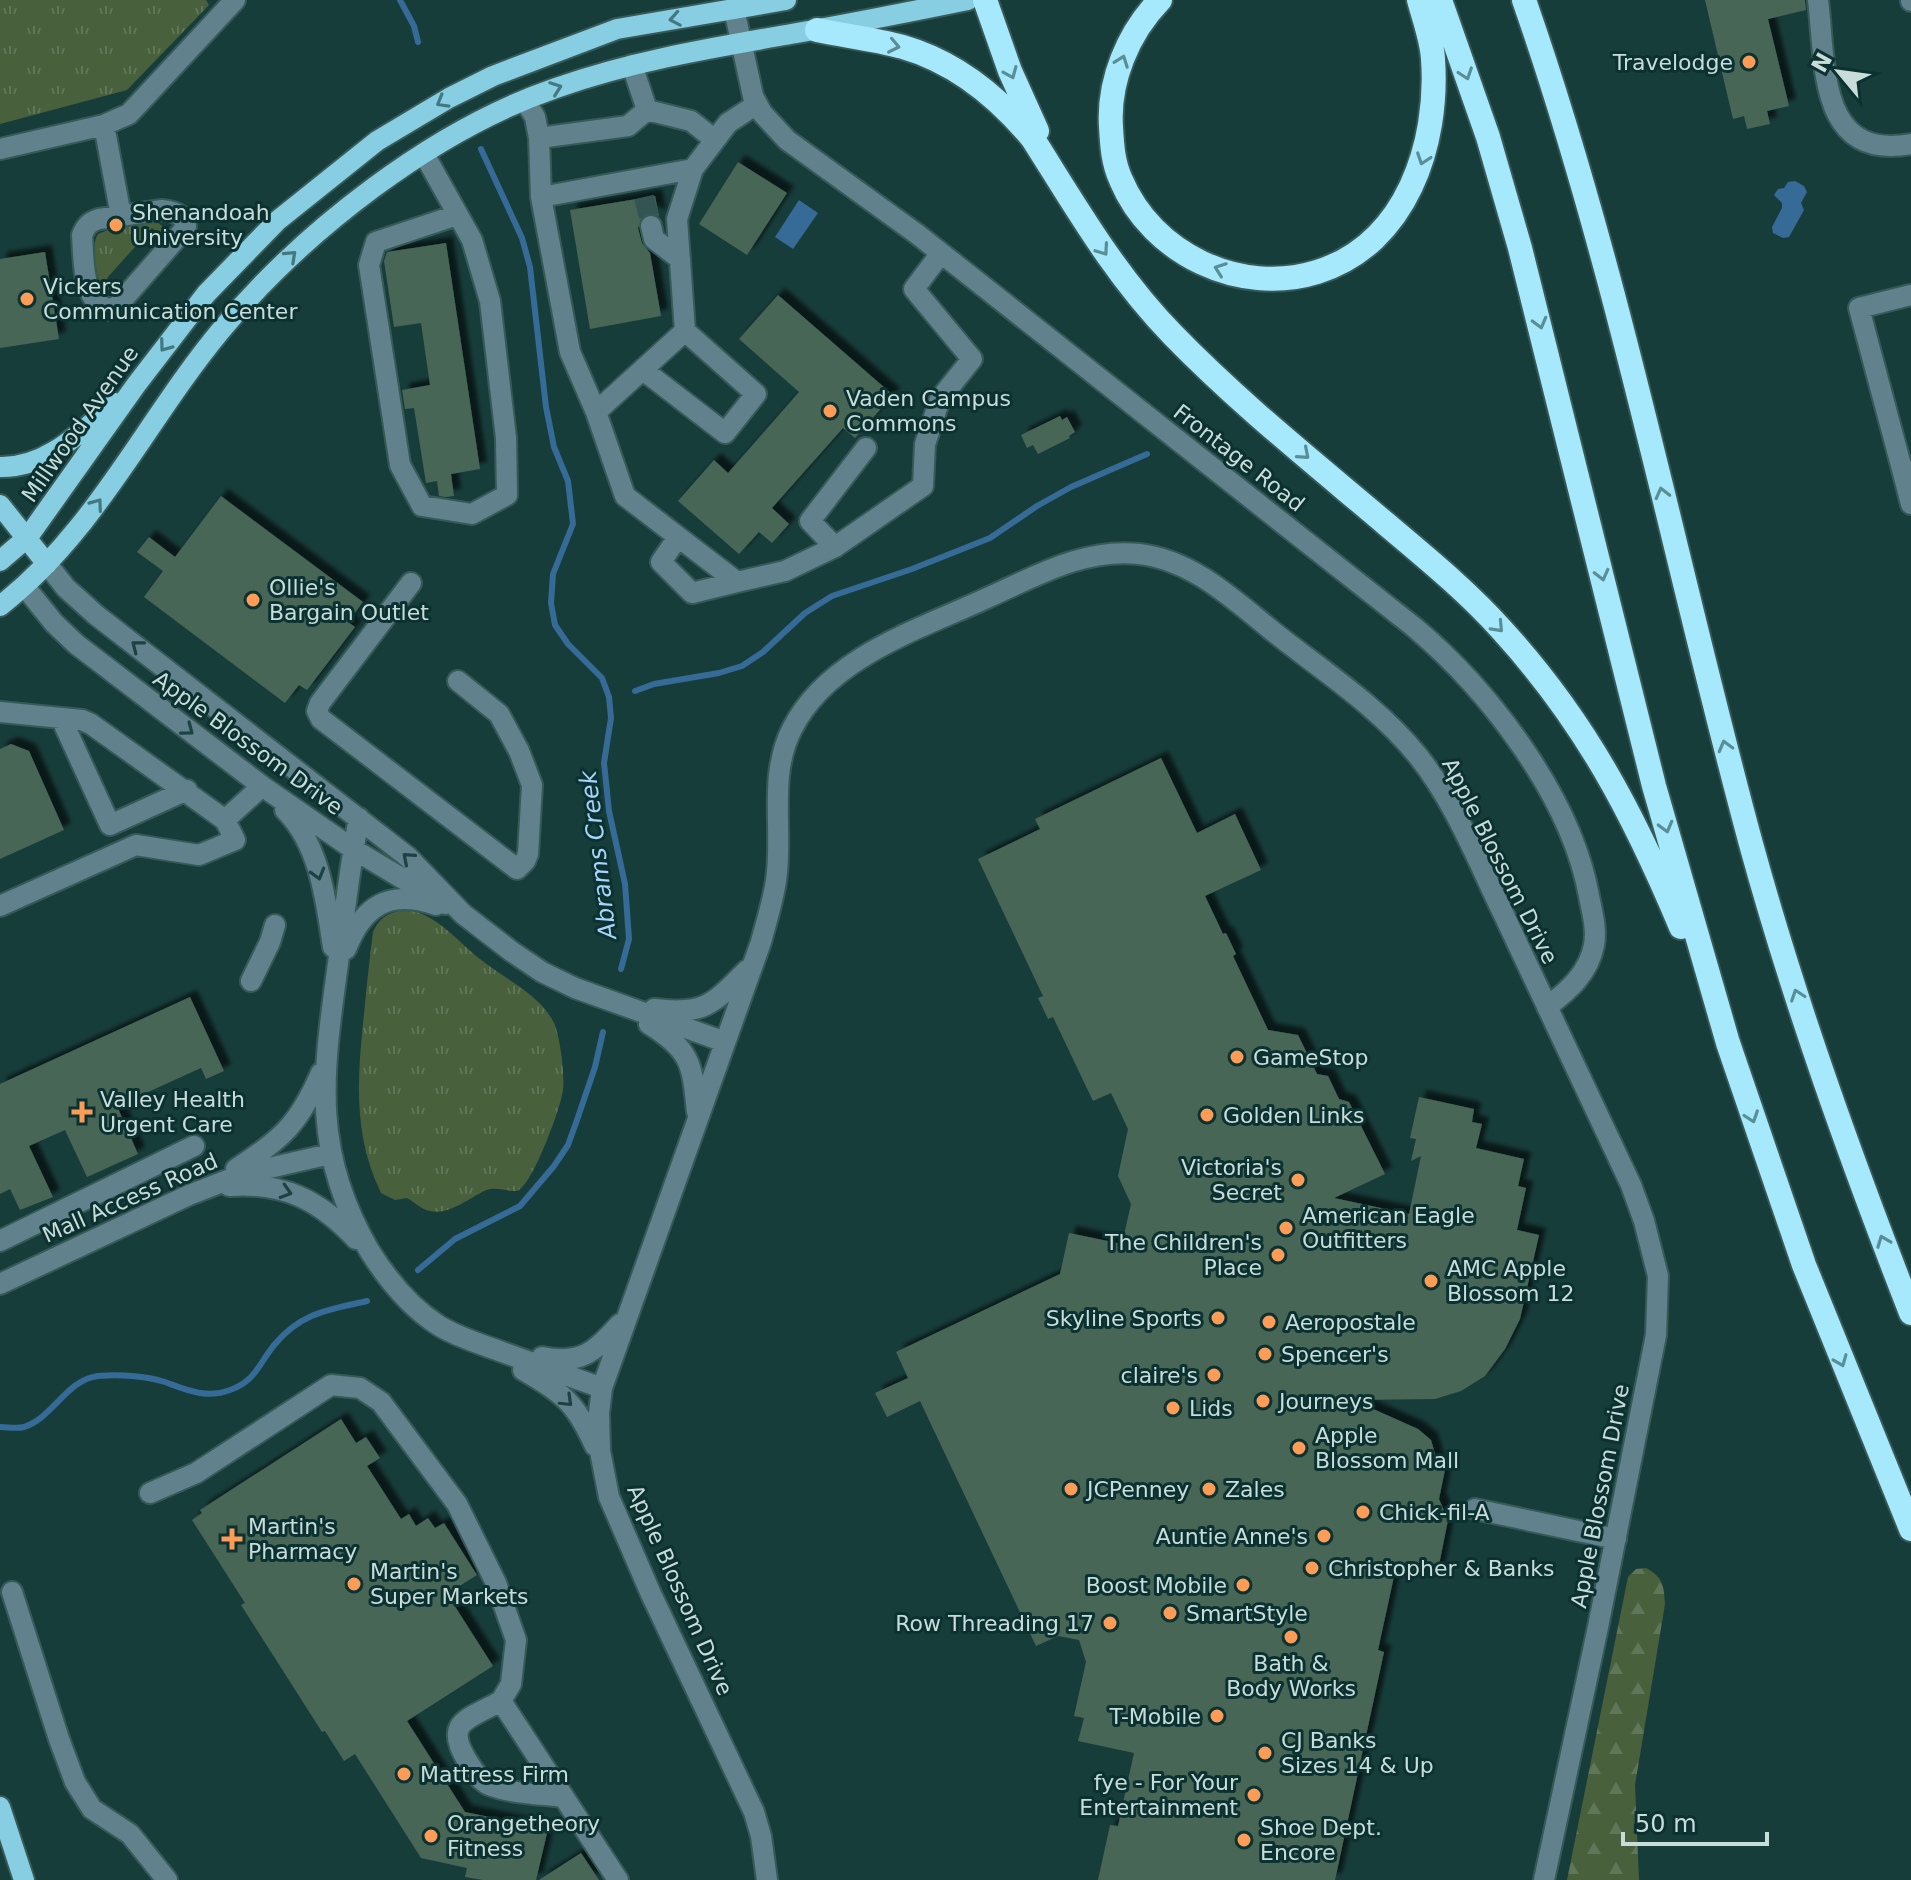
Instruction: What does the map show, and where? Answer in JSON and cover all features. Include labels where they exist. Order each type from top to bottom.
[{"type":"highway","points":[[985,0],[1010,71],[1061,184]]},
{"type":"highway","points":[[1160,0],[1135,33],[1121,61],[1113,90],[1110,120],[1112,151],[1120,179],[1133,205],[1173,247],[1196,261],[1226,272],[1263,280],[1319,272],[1343,260],[1382,230],[1411,188],[1428,144],[1434,89],[1433,55],[1419,0]]},
{"type":"highway","points":[[1440,0],[1488,137],[1520,248],[1654,786],[1728,1043],[1804,1265],[1911,1529]]},
{"type":"highway","points":[[1524,0],[1584,190],[1724,741],[1782,952],[1861,1185],[1911,1313]]},
{"type":"highway","points":[[817,30],[901,46],[930,56],[993,97],[1016,119],[1120,274],[1172,334],[1245,403],[1469,597],[1500,628],[1558,698],[1606,768],[1653,861],[1728,1043]]},
{"type":"main road","name":"Millwood Avenue","points":[[25,587],[2,557],[28,537],[136,385],[206,294],[245,251],[287,212],[377,141],[449,98],[533,60],[617,29],[786,0]]},
{"type":"main road","points":[[0,606],[25,587],[70,540],[185,376],[267,279],[311,237],[362,196],[424,154],[454,136],[553,89],[632,65],[674,54],[968,0]]},
{"type":"main road","points":[[0,467],[29,463],[50,455],[136,385]]},
{"type":"main road","name":"Millwood Avenue","points":[[0,505],[47,564]]},
{"type":"main road","points":[[0,1807],[24,1880]]},
{"type":"street","points":[[0,149],[104,125],[129,114],[235,0]]},
{"type":"street","points":[[1818,0],[1820,47],[1838,119],[1848,133],[1868,144],[1888,148],[1911,144]]},
{"type":"street","name":"Frontage Road","points":[[734,9],[757,104],[772,127],[941,253],[1414,627],[1450,658],[1487,699],[1546,785],[1573,842],[1587,885],[1594,923],[1592,951],[1581,975],[1547,1007]]},
{"type":"street","points":[[632,65],[647,110]]},
{"type":"street","points":[[525,101],[535,117],[539,138],[541,197],[570,352],[596,412],[625,496],[737,582]]},
{"type":"street","points":[[643,370],[725,433],[756,394],[685,331],[677,219],[693,169],[728,123],[757,104]]},
{"type":"street","points":[[539,138],[628,126],[647,110]]},
{"type":"street","points":[[647,110],[691,121],[715,140]]},
{"type":"street","points":[[104,125],[121,216]]},
{"type":"street","points":[[424,154],[472,240],[490,301],[506,438],[507,495],[472,514],[422,506],[400,465],[369,265],[376,242],[457,215]]},
{"type":"street","points":[[541,197],[644,188],[693,169]]},
{"type":"street","points":[[172,211],[183,218],[186,226],[118,305],[109,310],[99,305],[88,289],[82,235],[92,221],[121,216],[172,211]]},
{"type":"street","points":[[651,226],[654,239],[680,259]]},
{"type":"street","points":[[678,537],[661,562],[692,593],[785,571],[835,547],[923,486],[925,444],[940,399],[972,359],[914,289],[941,253]]},
{"type":"street","points":[[1911,295],[1859,308],[1907,472],[1911,504]]},
{"type":"street","points":[[596,412],[685,331]]},
{"type":"street","points":[[835,547],[810,521],[866,448]]},
{"type":"street","name":"Apple Blossom Drive","points":[[767,1880],[754,1812],[616,1516],[601,1462],[599,1429],[602,1388],[771,905],[777,874],[780,765],[792,729],[813,697],[847,668],[899,639],[1050,569],[1094,555],[1139,554],[1177,564],[1216,585],[1382,719],[1409,745],[1437,782],[1451,809],[1631,1185],[1644,1221],[1658,1276],[1656,1335],[1544,1880]]},
{"type":"street","name":"Apple Blossom Drive","points":[[47,564],[66,588],[96,615],[408,857],[463,914],[502,945],[542,972],[618,1005],[725,1042]]},
{"type":"street","points":[[411,583],[320,703],[318,715],[517,869],[528,854],[532,785],[519,751],[499,714],[458,681]]},
{"type":"street","name":"Apple Blossom Drive","points":[[25,587],[76,644],[262,786],[353,849],[463,914]]},
{"type":"street","points":[[0,712],[91,724],[225,820],[235,840],[206,854],[136,845],[0,906]]},
{"type":"street","points":[[61,718],[110,825],[187,790]]},
{"type":"street","points":[[225,820],[262,786],[295,820],[307,839],[327,905],[337,971]]},
{"type":"street","points":[[359,818],[326,1061],[325,1110],[330,1154],[347,1205],[375,1259]]},
{"type":"street","points":[[337,971],[352,931],[375,906],[388,900],[420,899],[463,914]]},
{"type":"street","points":[[251,981],[275,925]]},
{"type":"street","points":[[618,1005],[681,1012],[696,1010],[717,999],[752,965]]},
{"type":"street","points":[[618,1005],[664,1033],[684,1052],[693,1074],[698,1116]]},
{"type":"street","points":[[209,1187],[279,1140],[309,1100],[326,1061]]},
{"type":"street","points":[[0,1241],[194,1146]]},
{"type":"street","name":"Mall Access Road","points":[[0,1284],[209,1187],[267,1166],[330,1154]]},
{"type":"street","points":[[209,1187],[247,1184],[304,1198],[327,1211],[375,1259],[422,1313],[451,1332],[602,1388]]},
{"type":"street","points":[[479,1343],[552,1359],[573,1360],[591,1352],[626,1318]]},
{"type":"street","points":[[479,1343],[550,1386],[573,1405],[583,1419],[601,1462]]},
{"type":"street","points":[[150,1493],[196,1473],[331,1385],[360,1388],[381,1402],[457,1504],[496,1583],[516,1640],[511,1684],[501,1701],[462,1723],[457,1731],[457,1745],[477,1776],[487,1784],[564,1797]]},
{"type":"street","points":[[1475,1509],[1616,1539]]},
{"type":"street","points":[[12,1592],[75,1782],[92,1809],[130,1834],[167,1880]]},
{"type":"street","points":[[501,1701],[618,1880]]},
{"type":"green space","points":[[0,0],[206,0],[209,5],[127,90],[0,124]]},
{"type":"green space","points":[[155,221],[165,228],[166,236],[152,228],[107,278],[117,289],[114,293],[105,288],[99,280],[95,263],[98,234]]},
{"type":"green space","points":[[405,910],[436,921],[480,959],[540,1003],[554,1023],[563,1066],[563,1090],[557,1112],[539,1159],[525,1184],[516,1191],[489,1189],[438,1212],[422,1208],[407,1198],[395,1200],[381,1193],[372,1172],[362,1130],[359,1067],[373,932],[386,916]]},
{"type":"green space","points":[[1646,1568],[1662,1583],[1665,1604],[1635,1785],[1639,1880],[1567,1880],[1628,1577],[1636,1569]]},
{"type":"water","points":[[1795,181],[1807,192],[1801,203],[1804,210],[1789,237],[1783,238],[1773,233],[1772,227],[1782,208],[1782,203],[1774,195],[1788,182]]},
{"type":"water","points":[[799,200],[818,213],[793,249],[775,237]]},
{"type":"building","name":"Travelodge","points":[[1705,0],[1805,0],[1806,10],[1768,19],[1789,106],[1767,111],[1770,124],[1747,129],[1744,116],[1733,119]]},
{"type":"building","points":[[738,162],[787,193],[747,255],[699,224]]},
{"type":"building","points":[[655,196],[659,216],[649,213],[643,216],[638,228],[642,243],[650,253],[661,316],[590,329],[570,210]]},
{"type":"building","points":[[446,243],[480,469],[451,474],[454,496],[446,497],[439,496],[437,481],[426,483],[414,408],[405,409],[402,390],[430,385],[421,323],[394,327],[384,261],[387,252]]},
{"type":"building","name":"Vickers Communication Center","points":[[45,252],[59,339],[0,348],[0,259]]},
{"type":"building","name":"Vaden Campus Commons","points":[[778,295],[893,395],[855,438],[843,428],[772,508],[789,524],[772,543],[759,532],[739,554],[678,501],[714,460],[728,473],[799,392],[739,339]]},
{"type":"building","points":[[1060,416],[1062,420],[1067,417],[1075,432],[1070,438],[1038,454],[1033,445],[1027,448],[1021,435]]},
{"type":"building","name":"Ollie's Bargain Outlet","points":[[221,496],[363,602],[348,622],[355,627],[307,690],[299,685],[285,703],[144,597],[163,571],[137,552],[149,537],[175,557]]},
{"type":"building","points":[[11,744],[29,751],[64,830],[0,859],[0,749]]},
{"type":"building","points":[[1161,758],[1197,833],[1235,814],[1261,870],[1205,896],[1236,954],[1233,956],[1268,1030],[1298,1035],[1317,1074],[1328,1076],[1339,1099],[1349,1102],[1385,1174],[1334,1198],[1409,1214],[1421,1156],[1411,1161],[1416,1139],[1410,1138],[1419,1097],[1474,1109],[1472,1122],[1482,1124],[1476,1148],[1524,1159],[1518,1186],[1526,1188],[1517,1230],[1539,1235],[1520,1319],[1505,1349],[1485,1376],[1461,1391],[1435,1399],[1353,1400],[1418,1429],[1431,1440],[1439,1468],[1445,1470],[1439,1499],[1448,1520],[1437,1575],[1396,1567],[1378,1650],[1384,1652],[1335,1880],[1098,1880],[1110,1825],[1118,1826],[1134,1753],[1078,1741],[1084,1718],[1074,1716],[1086,1662],[1079,1640],[1058,1636],[1036,1646],[920,1401],[887,1417],[875,1393],[908,1378],[896,1352],[1060,1274],[1069,1233],[1122,1244],[1131,1204],[1118,1176],[1128,1129],[1111,1093],[1093,1101],[1053,1017],[1048,1019],[1038,998],[1043,996],[978,859],[1040,829],[1035,819]]},
{"type":"building","points":[[190,997],[224,1071],[206,1079],[201,1068],[117,1106],[138,1154],[87,1177],[65,1130],[29,1146],[53,1197],[20,1210],[10,1189],[0,1194],[0,1084]]},
{"type":"building","name":"Martin's Super Markets","points":[[341,1419],[356,1443],[366,1437],[380,1458],[367,1466],[401,1519],[409,1514],[416,1526],[428,1518],[435,1528],[444,1523],[477,1575],[447,1594],[493,1666],[407,1721],[465,1812],[548,1829],[536,1880],[465,1877],[467,1868],[421,1858],[355,1754],[344,1761],[325,1731],[322,1732],[241,1605],[245,1603],[192,1520],[202,1513],[200,1510]]},
{"type":"building","points":[[581,1853],[599,1880],[539,1880]]},
{"type":"waterway","name":"Abrams Creek","points":[[400,0],[414,26],[418,42]]},
{"type":"waterway","name":"Abrams Creek","points":[[481,149],[522,238],[530,267],[546,407],[554,447],[568,481],[573,524],[553,574],[551,603],[555,625],[568,644],[602,678],[609,697],[611,718],[604,763],[609,811],[625,884],[629,939],[621,969]]},
{"type":"waterway","points":[[635,691],[654,684],[742,666],[763,652],[805,613],[832,596],[990,538],[1071,487],[1147,454]]},
{"type":"waterway","name":"Abrams Creek","points":[[418,1270],[455,1239],[520,1206],[554,1166],[568,1145],[595,1067],[603,1032]]},
{"type":"waterway","name":"Abrams Creek","points":[[0,1427],[21,1428],[34,1422],[77,1384],[98,1376],[149,1378],[205,1394],[230,1390],[246,1382],[275,1344],[295,1325],[317,1314],[367,1301]]},
{"type":"tunnel","points":[[644,197],[651,226]]},
{"type":"place","name":"Travelodge","points":[[1749,62]]},
{"type":"place","name":"Shenandoah University","points":[[116,225]]},
{"type":"place","name":"Vickers Communication Center","points":[[27,299]]},
{"type":"place","name":"Vaden Campus Commons","points":[[830,411]]},
{"type":"place","name":"Ollie's Bargain Outlet","points":[[253,600]]},
{"type":"place","name":"GameStop","points":[[1237,1057]]},
{"type":"place","name":"Valley Health Urgent Care","points":[[82,1112]]},
{"type":"place","name":"Golden Links","points":[[1207,1115]]},
{"type":"place","name":"Victoria's Secret","points":[[1298,1180]]},
{"type":"place","name":"American Eagle Outfitters","points":[[1286,1228]]},
{"type":"place","name":"The Children's Place","points":[[1278,1255]]},
{"type":"place","name":"AMC Apple Blossom 12","points":[[1431,1281]]},
{"type":"place","name":"Skyline Sports","points":[[1218,1318]]},
{"type":"place","name":"Aeropostale","points":[[1269,1322]]},
{"type":"place","name":"Spencer's","points":[[1265,1354]]},
{"type":"place","name":"claire's","points":[[1214,1375]]},
{"type":"place","name":"Journeys","points":[[1263,1401]]},
{"type":"place","name":"Lids","points":[[1173,1408]]},
{"type":"place","name":"Apple Blossom Mall","points":[[1299,1448]]},
{"type":"place","name":"JCPenney","points":[[1071,1489]]},
{"type":"place","name":"Zales","points":[[1209,1489]]},
{"type":"place","name":"Chick-fil-A","points":[[1363,1512]]},
{"type":"place","name":"Auntie Anne's","points":[[1324,1536]]},
{"type":"place","name":"Martin's Pharmacy","points":[[232,1539]]},
{"type":"place","name":"Christopher & Banks","points":[[1312,1568]]},
{"type":"place","name":"Martin's Super Markets","points":[[354,1584]]},
{"type":"place","name":"Boost Mobile","points":[[1243,1585]]},
{"type":"place","name":"SmartStyle","points":[[1170,1613]]},
{"type":"place","name":"Row Threading 17","points":[[1110,1623]]},
{"type":"place","name":"Bath & Body Works","points":[[1291,1637]]},
{"type":"place","name":"T-Mobile","points":[[1217,1716]]},
{"type":"place","name":"CJ Banks Sizes 14 & Up","points":[[1265,1753]]},
{"type":"place","name":"Mattress Firm","points":[[404,1774]]},
{"type":"place","name":"fye - For Your Entertainment","points":[[1254,1795]]},
{"type":"place","name":"Orangetheory Fitness","points":[[431,1836]]},
{"type":"place","name":"Shoe Dept. Encore","points":[[1244,1840]]}]
